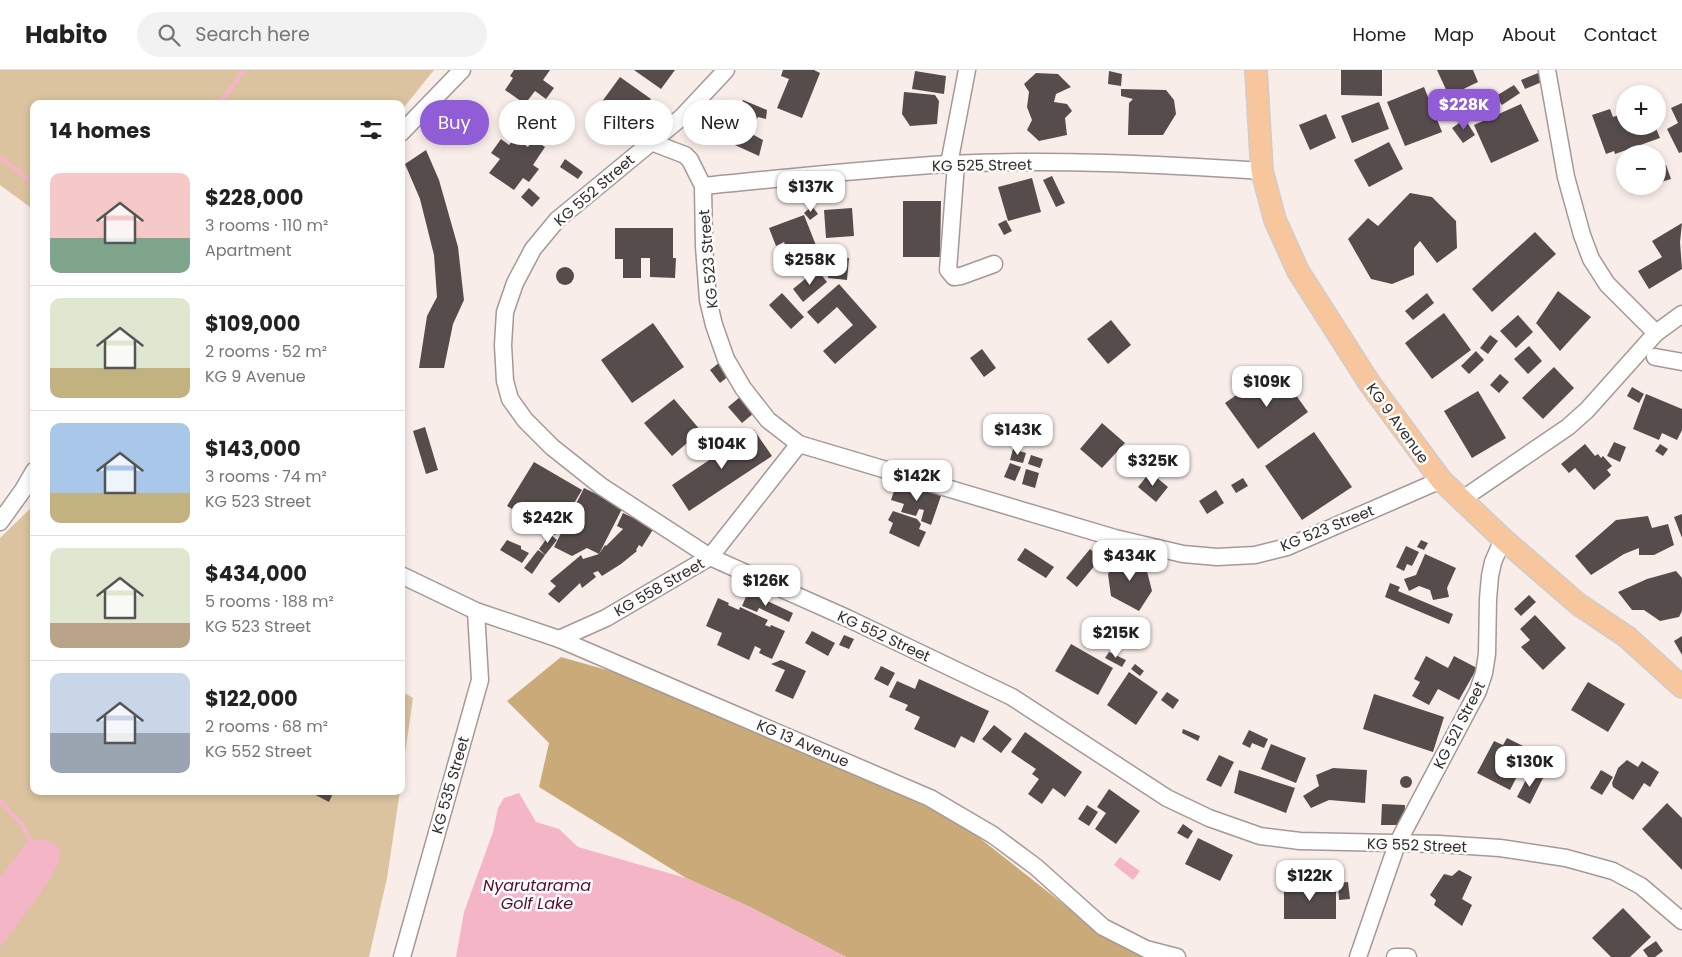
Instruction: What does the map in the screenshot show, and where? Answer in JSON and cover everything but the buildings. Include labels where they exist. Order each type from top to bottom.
[{"type":"main road","name":"KG 9 Avenue","points":[[1256,70],[1262,171],[1275,220],[1298,271],[1370,384],[1441,480],[1461,500],[1578,604],[1627,637],[1682,687]]},
{"type":"street","points":[[405,129],[462,70]]},
{"type":"street","name":"KG 552 Street","points":[[673,124],[726,70]]},
{"type":"street","points":[[967,70],[953,164],[948,270],[954,277],[994,264]]},
{"type":"street","points":[[1552,70],[1547,70],[1566,177],[1582,235],[1591,259],[1607,284],[1656,333]]},
{"type":"street","name":"KG 552 Street","points":[[647,145],[557,220],[533,249],[515,283],[505,312],[502,345],[504,381],[510,399],[525,420],[552,447],[601,486],[710,557],[847,618],[1012,697],[1167,798],[1209,818],[1260,836],[1300,841],[1439,844],[1500,848],[1566,858],[1613,871],[1642,886],[1682,921]]},
{"type":"street","name":"KG 523 Street","points":[[659,145],[685,155],[690,160],[703,186],[704,246],[708,300],[714,325],[726,359],[744,388],[768,420],[799,444],[1116,538],[1182,554],[1217,557],[1255,555],[1287,547],[1441,480]]},
{"type":"street","name":"KG 525 Street","points":[[703,186],[953,164],[1140,163],[1262,171]]},
{"type":"street","points":[[1461,500],[1568,427],[1587,410],[1656,333],[1682,314]]},
{"type":"street","points":[[1655,357],[1682,362]]},
{"type":"street","name":"KG 558 Street","points":[[560,639],[606,618],[710,557],[799,444]]},
{"type":"street","points":[[0,522],[30,478]]},
{"type":"street","name":"KG 521 Street","points":[[1358,957],[1397,844],[1478,691],[1484,673],[1490,576],[1493,562],[1503,539]]},
{"type":"street","name":"KG 13 Avenue","points":[[405,577],[476,611],[560,639],[930,798],[993,835],[1036,867],[1103,927],[1146,949],[1177,957]]},
{"type":"street","name":"KG 535 Street","points":[[402,957],[480,680],[476,611]]},
{"type":"street","points":[[1395,957],[1408,957]]},
{"type":"shaded area","points":[[0,70],[434,70],[405,106],[405,100],[30,100],[30,207],[0,185]]},
{"type":"shaded area","points":[[30,509],[30,795],[399,795],[387,878],[369,957],[0,957],[0,538]]},
{"type":"shaded area","points":[[561,657],[663,686],[958,821],[1086,922],[1146,957],[846,957],[752,908],[686,878],[539,787],[549,743],[507,701]]},
{"type":"shaded area","points":[[405,693],[413,698],[405,754]]},
{"type":"water","name":"Nyarutarama Golf Lake","points":[[519,793],[536,822],[559,829],[578,847],[686,878],[752,908],[846,957],[456,957],[464,912],[493,832],[498,808],[504,798]]},
{"type":"water","points":[[41,839],[59,848],[59,859],[46,885],[0,948],[0,877],[29,840]]},
{"type":"water","points":[[1120,857],[1140,871],[1133,880],[1114,865]]},
{"type":"waterway","points":[[222,100],[244,70]]},
{"type":"waterway","points":[[0,157],[30,181]]},
{"type":"waterway","points":[[0,801],[21,823],[30,840]]}]
